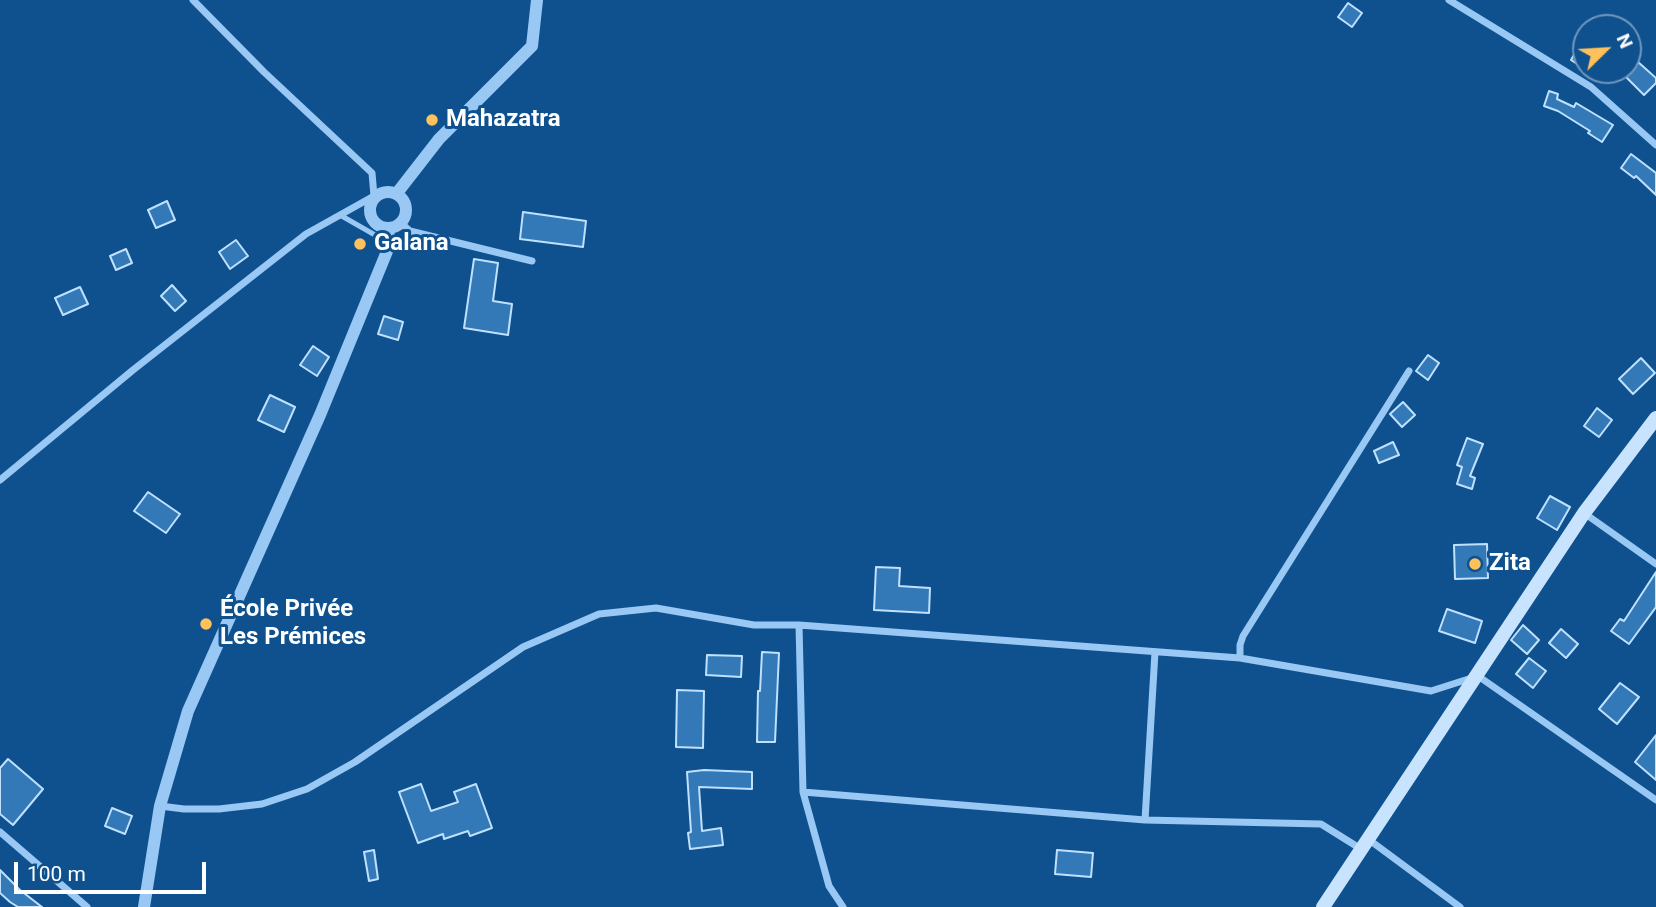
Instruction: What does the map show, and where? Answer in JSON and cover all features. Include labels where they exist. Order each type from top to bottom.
[{"type":"main road","points":[[1323,907],[1584,513],[1656,418]]},
{"type":"street","points":[[0,480],[132,370],[306,233],[340,215],[374,196],[381,192],[397,193],[403,199],[405,216],[401,223],[387,229],[377,226],[370,217],[369,206],[374,196],[372,173],[264,72],[193,0]]},
{"type":"street","points":[[397,193],[439,139],[532,46],[537,0]]},
{"type":"street","points":[[1449,0],[1591,87],[1656,145]]},
{"type":"street","points":[[401,223],[410,231],[532,261]]},
{"type":"street","points":[[144,907],[160,806],[188,711],[320,415],[390,244],[387,229]]},
{"type":"street","points":[[1240,658],[1243,636],[1409,371]]},
{"type":"street","points":[[1584,513],[1656,564]]},
{"type":"street","points":[[160,806],[208,809],[262,804],[307,789],[355,762],[523,647],[599,614],[656,608],[754,625],[799,625],[1240,658],[1431,691],[1478,676],[1656,800]]},
{"type":"street","points":[[799,625],[803,792],[830,886],[843,907]]},
{"type":"street","points":[[1144,820],[1154,652]]},
{"type":"street","points":[[803,792],[1144,820],[1321,824],[1365,844],[1460,907]]},
{"type":"street","points":[[0,832],[87,907]]},
{"type":"lane","points":[[340,215],[390,244]]},
{"type":"building","points":[[1348,3],[1362,13],[1352,27],[1338,17]]},
{"type":"building","points":[[1642,66],[1656,78],[1656,83],[1644,95],[1633,84],[1642,84]]},
{"type":"building","points":[[1549,91],[1558,94],[1557,99],[1574,107],[1576,103],[1613,125],[1602,142],[1558,111],[1544,106]]},
{"type":"building","points":[[1631,154],[1656,173],[1656,195],[1636,176],[1634,178],[1621,168]]},
{"type":"building","points":[[167,201],[175,220],[156,228],[148,210]]},
{"type":"building","points":[[523,212],[586,221],[583,247],[520,239]]},
{"type":"building","points":[[236,240],[248,256],[230,269],[219,252]]},
{"type":"building","points":[[126,249],[132,263],[116,270],[110,256]]},
{"type":"building","points":[[474,259],[498,263],[493,301],[512,304],[508,335],[464,328]]},
{"type":"building","points":[[172,285],[186,301],[175,311],[161,296]]},
{"type":"building","points":[[80,287],[88,304],[63,315],[55,298]]},
{"type":"building","points":[[384,316],[403,322],[398,340],[378,334]]},
{"type":"building","points":[[313,346],[329,357],[317,376],[300,365]]},
{"type":"building","points":[[1428,355],[1439,363],[1428,380],[1416,371]]},
{"type":"building","points":[[1641,358],[1655,373],[1633,394],[1619,379]]},
{"type":"building","points":[[270,395],[295,407],[284,432],[258,420]]},
{"type":"building","points":[[1403,402],[1415,415],[1402,427],[1390,414]]},
{"type":"building","points":[[1597,408],[1612,420],[1599,437],[1584,426]]},
{"type":"building","points":[[1467,438],[1483,444],[1470,476],[1475,478],[1472,489],[1457,484],[1462,467],[1457,465]]},
{"type":"building","points":[[1393,442],[1399,455],[1379,463],[1374,451]]},
{"type":"building","points":[[148,492],[180,514],[166,533],[134,511]]},
{"type":"building","points":[[1550,496],[1570,507],[1557,530],[1537,518]]},
{"type":"building","points":[[1487,544],[1488,578],[1455,579],[1454,545]]},
{"type":"building","points":[[876,567],[900,568],[899,586],[930,588],[929,613],[874,610]]},
{"type":"building","points":[[1656,572],[1656,607],[1629,644],[1611,631],[1620,619],[1624,621]]},
{"type":"building","points":[[1447,609],[1482,621],[1475,643],[1439,631]]},
{"type":"building","points":[[1523,625],[1539,640],[1527,654],[1511,640]]},
{"type":"building","points":[[1561,629],[1578,644],[1566,658],[1549,643]]},
{"type":"building","points":[[762,652],[779,653],[775,742],[757,742]]},
{"type":"building","points":[[707,655],[742,656],[741,677],[706,675]]},
{"type":"building","points":[[1529,658],[1546,671],[1533,688],[1516,674]]},
{"type":"building","points":[[1620,683],[1639,697],[1617,724],[1599,709]]},
{"type":"building","points":[[677,690],[704,691],[703,748],[676,747]]},
{"type":"building","points":[[1656,735],[1656,780],[1635,762]]},
{"type":"building","points":[[8,759],[43,789],[13,825],[0,814],[0,768]]},
{"type":"building","points":[[687,772],[752,772],[752,789],[699,787],[702,831],[721,828],[723,845],[690,849]]},
{"type":"building","points":[[421,784],[431,811],[458,802],[454,792],[476,784],[492,828],[470,836],[468,831],[444,839],[443,834],[418,843],[399,792]]},
{"type":"building","points":[[112,808],[132,816],[125,834],[105,826]]},
{"type":"building","points":[[374,850],[378,879],[369,881],[364,852]]},
{"type":"building","points":[[1057,850],[1093,853],[1091,877],[1055,874]]},
{"type":"building","points":[[0,870],[42,907],[18,907],[10,902],[0,893]]},
{"type":"place","name":"Mahazatra","points":[[432,120]]},
{"type":"place","name":"Galana","points":[[360,244]]},
{"type":"place","name":"Zita","points":[[1475,564]]},
{"type":"place","name":"École Privée Les Prémices","points":[[206,624]]}]
